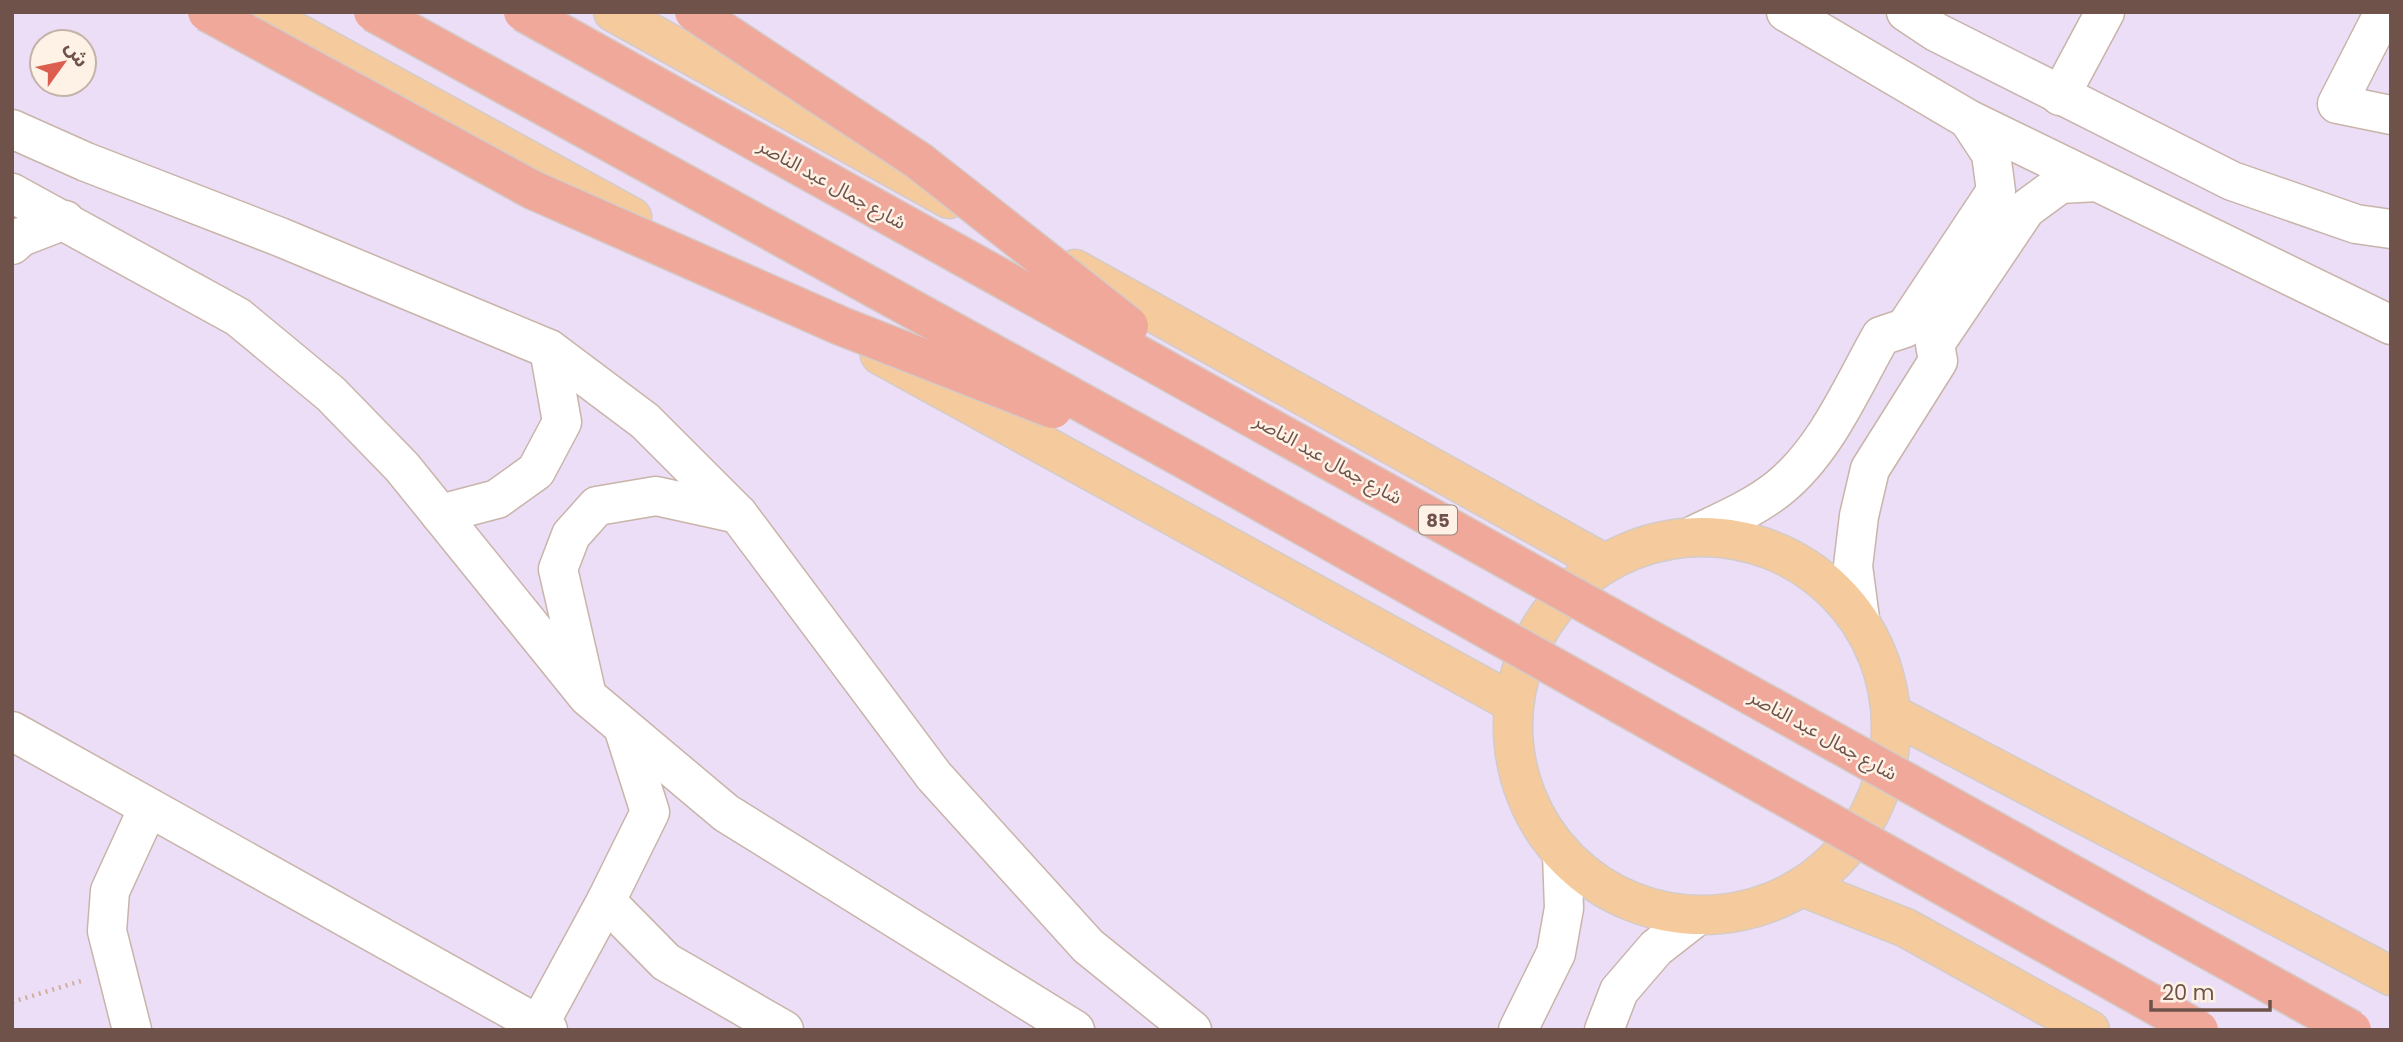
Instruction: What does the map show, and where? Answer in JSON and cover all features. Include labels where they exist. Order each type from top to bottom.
[{"type":"highway","points":[[207,12],[533,190],[841,326],[1197,466]]},
{"type":"highway","points":[[373,12],[1197,466],[2199,1030]]},
{"type":"highway","name":"شارع جمال عبد الناصر","points":[[523,12],[2352,1030]]},
{"type":"highway","points":[[694,12],[919,161],[1221,399]]},
{"type":"main road","points":[[259,12],[1513,703]]},
{"type":"main road","points":[[613,12],[1602,562]]},
{"type":"main road","points":[[1694,535],[1742,539],[1789,556],[1828,583],[1860,620],[1883,665],[1892,714],[1889,765],[1872,813],[1843,855],[1805,888],[1753,910],[1697,916],[1647,908],[1601,887],[1562,854],[1533,812],[1515,760],[1513,703],[1528,648],[1558,600],[1602,562],[1694,535]]},
{"type":"main road","points":[[1892,714],[2391,976]]},
{"type":"main road","points":[[1805,888],[1906,928],[2090,1030]]},
{"type":"street","points":[[1786,12],[1968,119],[2391,325]]},
{"type":"street","points":[[1906,12],[1936,32],[2232,181],[2356,224],[2391,229]]},
{"type":"street","points":[[2060,96],[2105,12]]},
{"type":"street","points":[[2384,12],[2337,104],[2391,115]]},
{"type":"street","points":[[1920,336],[1996,191],[1991,154],[1968,119]]},
{"type":"street","points":[[12,129],[86,162],[281,237],[549,349],[645,421],[738,514],[934,776],[1088,946],[1192,1030]]},
{"type":"street","points":[[1920,336],[2026,209],[2060,184],[2097,182]]},
{"type":"street","points":[[12,193],[238,317],[331,394],[402,467],[588,697],[726,813],[1075,1030]]},
{"type":"street","points":[[12,245],[21,237],[65,220]]},
{"type":"street","points":[[1694,535],[1737,514],[1780,488],[1818,446],[1881,336],[1920,336]]},
{"type":"street","points":[[1860,620],[1853,566],[1859,516],[1870,469],[1938,361],[1920,336]]},
{"type":"street","points":[[440,514],[497,499],[536,471],[562,422],[549,349]]},
{"type":"street","points":[[588,697],[558,569],[571,535],[597,506],[656,496],[738,514]]},
{"type":"street","points":[[12,731],[541,1028],[650,812],[624,727]]},
{"type":"street","points":[[132,1030],[107,931],[110,891],[148,807]]},
{"type":"street","points":[[650,812],[726,813]]},
{"type":"street","points":[[1518,1030],[1556,953],[1564,908],[1562,854]]},
{"type":"street","points":[[606,901],[666,962],[784,1030]]},
{"type":"street","points":[[1604,1030],[1619,990],[1656,948],[1697,916]]},
{"type":"path","points":[[12,1002],[116,971]]},
{"type":"shaded area","points":[[12,12],[2391,12],[2391,1030],[12,1030]]}]
